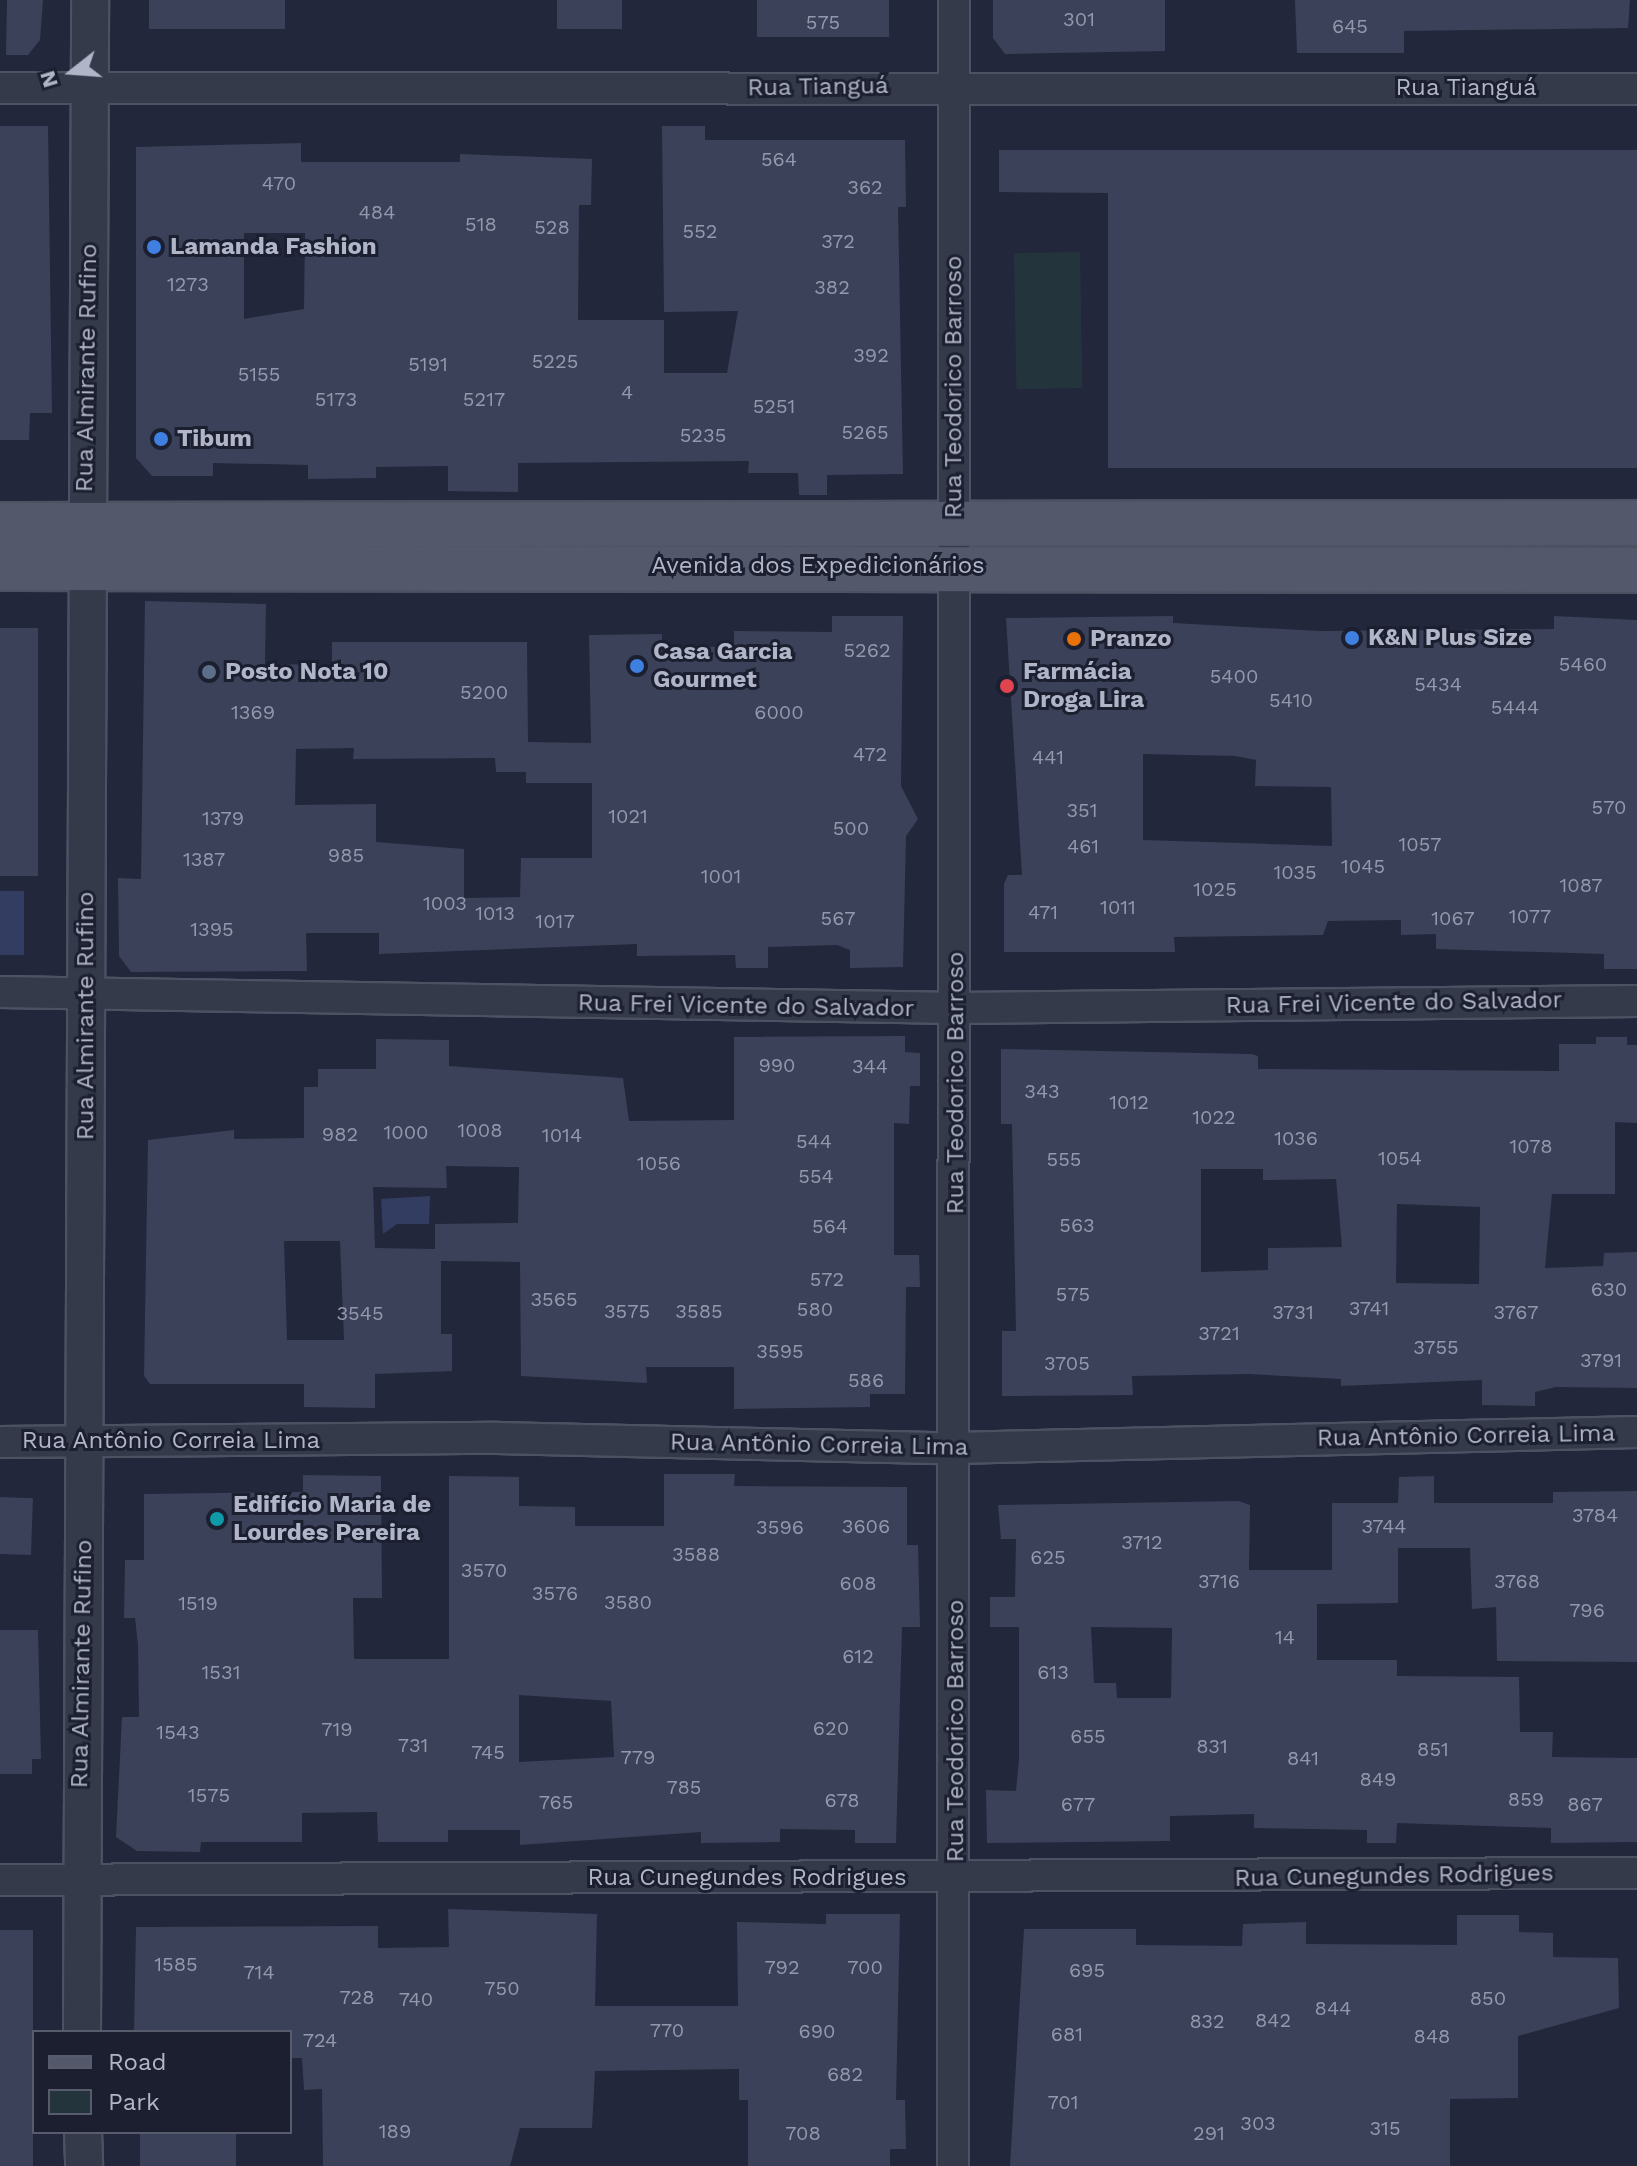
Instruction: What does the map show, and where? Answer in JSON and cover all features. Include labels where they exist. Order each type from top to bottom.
[{"type":"main road","name":"Avenida dos Expedicionários","points":[[0,525],[1637,523]]},
{"type":"main road","name":"Avenida dos Expedicionários","points":[[0,568],[1637,570]]},
{"type":"street","name":"Rua Almirante Rufino","points":[[82,2030],[79,1880],[84,1443],[90,0]]},
{"type":"street","name":"Rua Teodorico Barroso","points":[[953,2166],[957,1008],[954,0]]},
{"type":"street","name":"Rua Tianguá","points":[[0,88],[954,85],[1637,89]]},
{"type":"street","name":"Rua Frei Vicente do Salvador","points":[[0,992],[86,991],[957,1008],[1637,1001]]},
{"type":"street","name":"Rua Antônio Correia Lima","points":[[0,1442],[497,1438],[955,1448],[1637,1432]]},
{"type":"street","name":"Rua Cunegundes Rodrigues","points":[[0,1880],[956,1879],[1637,1873]]},
{"type":"street","points":[[83,2134],[84,2166]]},
{"type":"green space","points":[[1080,252],[1082,388],[1016,389],[1014,253]]},
{"type":"water","points":[[0,891],[24,891],[24,955],[0,955]]},
{"type":"water","points":[[430,1196],[429,1224],[397,1224],[383,1234],[381,1199]]},
{"type":"building","points":[[7,0],[43,0],[40,40],[28,55],[6,55]]},
{"type":"building","points":[[149,0],[285,0],[285,29],[149,29]]},
{"type":"building","points":[[557,0],[622,0],[622,29],[557,29]]},
{"type":"building","points":[[757,0],[889,0],[889,37],[757,37]]},
{"type":"building","points":[[993,0],[1165,0],[1165,51],[1005,54],[993,38]]},
{"type":"building","points":[[1295,0],[1630,0],[1628,28],[1404,31],[1404,53],[1297,53]]},
{"type":"building","points":[[0,126],[48,126],[52,413],[30,413],[29,440],[0,440]]},
{"type":"building","points":[[662,126],[705,126],[705,140],[905,140],[906,207],[898,207],[903,474],[827,475],[827,495],[799,495],[798,473],[748,473],[749,461],[518,463],[518,492],[448,491],[448,466],[376,467],[376,478],[308,479],[308,465],[213,463],[213,476],[152,476],[136,458],[136,147],[301,143],[301,162],[460,162],[460,154],[592,159],[591,205],[579,205],[578,320],[664,320],[664,373],[727,373],[738,311],[664,312]],"holes":[[[244,233],[305,233],[304,309],[244,319]]]},
{"type":"building","points":[[999,150],[1637,150],[1637,468],[1108,468],[1108,193],[999,192]]},
{"type":"building","points":[[145,601],[266,604],[265,664],[332,665],[332,642],[527,642],[528,742],[591,743],[589,635],[662,634],[662,646],[734,647],[734,631],[832,632],[832,616],[903,616],[901,786],[918,819],[906,836],[903,967],[850,968],[850,950],[837,945],[768,947],[768,968],[736,968],[735,955],[637,956],[637,944],[379,954],[379,933],[306,933],[307,971],[131,972],[119,956],[118,878],[141,879]],"holes":[[[354,748],[353,759],[495,758],[496,772],[526,772],[526,783],[592,783],[592,858],[521,858],[520,897],[464,898],[464,849],[376,842],[376,804],[295,805],[296,749]]]},
{"type":"building","points":[[1173,616],[1173,623],[1319,631],[1554,629],[1554,616],[1637,620],[1637,969],[1604,969],[1604,954],[1436,949],[1436,934],[1401,935],[1401,920],[1328,921],[1323,935],[1174,937],[1175,952],[1004,952],[1004,884],[1008,875],[1022,875],[1006,618]],"holes":[[[1143,754],[1235,756],[1256,760],[1255,786],[1331,787],[1332,846],[1143,840]]]},
{"type":"building","points":[[0,628],[38,628],[38,876],[0,876]]},
{"type":"building","points":[[905,1036],[905,1052],[920,1053],[920,1086],[910,1086],[909,1124],[894,1123],[894,1255],[919,1255],[920,1287],[906,1287],[905,1394],[870,1394],[870,1407],[734,1409],[734,1367],[646,1367],[647,1383],[521,1376],[520,1262],[441,1261],[441,1334],[452,1334],[452,1371],[375,1374],[375,1408],[304,1407],[304,1384],[150,1384],[144,1376],[148,1140],[234,1130],[234,1139],[304,1138],[304,1087],[318,1087],[318,1069],[376,1069],[376,1039],[449,1040],[449,1066],[623,1078],[629,1121],[734,1120],[734,1037]],"holes":[[[446,1166],[519,1167],[518,1223],[435,1224],[435,1249],[375,1248],[373,1187],[447,1188]],[[284,1241],[340,1241],[344,1340],[287,1340]]]},
{"type":"building","points":[[1596,1037],[1627,1037],[1627,1045],[1637,1045],[1637,1123],[1615,1122],[1615,1194],[1552,1194],[1545,1268],[1603,1266],[1604,1253],[1637,1252],[1637,1388],[1556,1387],[1535,1392],[1535,1406],[1482,1405],[1482,1380],[1341,1386],[1341,1379],[1249,1374],[1132,1376],[1133,1395],[1002,1396],[1002,1331],[1016,1331],[1012,1124],[1001,1124],[1001,1049],[1251,1054],[1258,1056],[1258,1069],[1559,1071],[1559,1044],[1596,1044]],"holes":[[[1201,1169],[1263,1169],[1263,1180],[1336,1179],[1342,1247],[1268,1248],[1268,1270],[1201,1272]],[[1397,1204],[1480,1207],[1479,1284],[1396,1283]]]},
{"type":"building","points":[[664,1474],[735,1474],[734,1486],[907,1487],[907,1545],[918,1545],[920,1627],[902,1627],[896,1843],[855,1843],[855,1830],[780,1829],[780,1842],[701,1843],[701,1832],[520,1845],[520,1830],[448,1830],[448,1842],[378,1842],[377,1812],[302,1813],[302,1842],[201,1842],[200,1852],[137,1851],[116,1837],[122,1717],[139,1717],[135,1618],[124,1618],[125,1560],[144,1560],[144,1494],[303,1492],[303,1475],[381,1476],[382,1598],[353,1598],[354,1659],[449,1659],[449,1476],[519,1477],[519,1506],[575,1507],[575,1526],[664,1526]],"holes":[[[519,1695],[611,1701],[614,1757],[519,1762]]]},
{"type":"building","points":[[1434,1476],[1434,1503],[1553,1503],[1553,1492],[1637,1491],[1637,1662],[1497,1661],[1496,1607],[1472,1609],[1470,1548],[1398,1548],[1398,1603],[1317,1604],[1317,1660],[1397,1660],[1397,1676],[1519,1677],[1520,1732],[1553,1732],[1552,1757],[1637,1758],[1637,1842],[1551,1843],[1551,1828],[1397,1823],[1396,1843],[1367,1843],[1367,1830],[1254,1828],[1254,1814],[1170,1816],[1170,1841],[987,1843],[986,1790],[1016,1791],[1019,1759],[1019,1627],[990,1627],[990,1597],[1015,1597],[1016,1539],[1001,1539],[998,1505],[1239,1501],[1250,1505],[1249,1570],[1332,1570],[1332,1503],[1398,1503],[1399,1477]],"holes":[[[1091,1627],[1172,1628],[1171,1698],[1117,1698],[1116,1683],[1094,1683]]]},
{"type":"building","points":[[0,1497],[33,1498],[31,1555],[0,1554]]},
{"type":"building","points":[[0,1630],[38,1630],[41,1759],[32,1759],[32,1774],[0,1774]]},
{"type":"building","points":[[448,1909],[597,1914],[595,2006],[738,2006],[737,1922],[826,1924],[826,1914],[900,1914],[896,2100],[905,2100],[906,2149],[890,2149],[890,2166],[748,2166],[748,2100],[739,2100],[739,2069],[595,2071],[592,2128],[520,2128],[510,2166],[323,2166],[322,2089],[304,2090],[302,2058],[292,2058],[292,2030],[134,2030],[136,1927],[378,1926],[378,1948],[449,1947]]},
{"type":"building","points":[[1457,1915],[1519,1915],[1519,1932],[1553,1933],[1553,1957],[1618,1958],[1619,2008],[1518,2036],[1518,2098],[1450,2099],[1450,2166],[1010,2166],[1024,1929],[1136,1929],[1136,1945],[1242,1946],[1243,1924],[1306,1922],[1306,1944],[1457,1945]]},
{"type":"building","points":[[0,1930],[33,1930],[33,2166],[0,2166]]},
{"type":"building","points":[[140,2134],[236,2134],[236,2166],[140,2166]]},
{"type":"place","name":"Lamanda Fashion","points":[[154,247]]},
{"type":"place","name":"Tibum","points":[[161,439]]},
{"type":"place","name":"K&N Plus Size","points":[[1352,638]]},
{"type":"place","name":"Pranzo","points":[[1074,639]]},
{"type":"place","name":"Casa Garcia Gourmet","points":[[637,666]]},
{"type":"place","name":"Posto Nota 10","points":[[209,672]]},
{"type":"place","name":"Farmácia Droga Lira","points":[[1007,686]]},
{"type":"place","name":"Edifício Maria de Lourdes Pereira","points":[[217,1519]]}]
